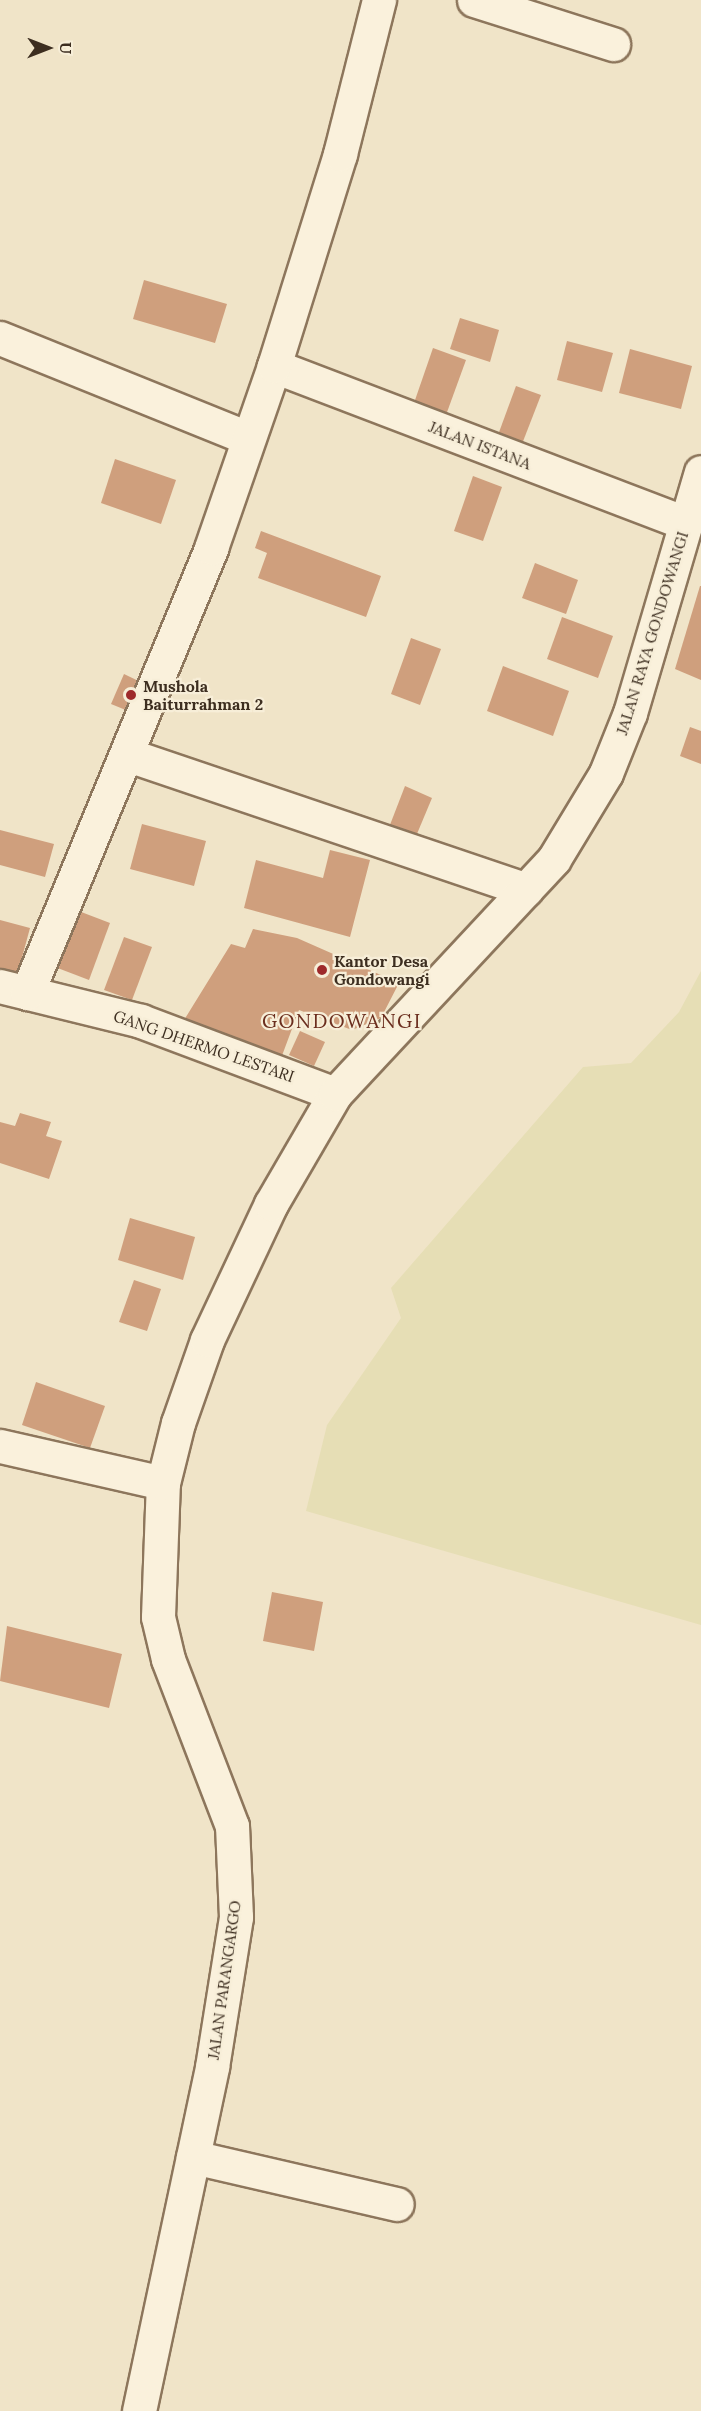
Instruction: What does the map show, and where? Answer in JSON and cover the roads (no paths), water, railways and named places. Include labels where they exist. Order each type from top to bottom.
[{"type":"street","points":[[14,989],[128,755],[211,548],[247,438],[274,366],[340,154],[379,0]]},
{"type":"street","points":[[474,0],[614,44]]},
{"type":"street","points":[[0,338],[247,438]]},
{"type":"street","name":"JALAN ISTANA","points":[[274,366],[686,523]]},
{"type":"street","name":"JALAN RAYA GONDOWANGI","points":[[163,1483],[177,1423],[207,1340],[271,1204],[335,1094],[554,859],[606,773],[630,713],[701,472]]},
{"type":"street","points":[[128,755],[526,890]]},
{"type":"street","name":"GANG DHERMO LESTARI","points":[[14,989],[141,1021],[335,1094]]},
{"type":"street","points":[[0,1446],[163,1483]]},
{"type":"street","name":"JALAN PARANGARGO","points":[[139,2411],[193,2157],[236,1917],[237,1861],[232,1826],[168,1659],[158,1617],[163,1483]]},
{"type":"street","points":[[193,2157],[397,2204]]},
{"type":"place","name":"Mushola Baiturrahman 2","points":[[131,695]]},
{"type":"place","name":"Kantor Desa Gondowangi","points":[[322,970]]},
{"type":"district","name":"GONDOWANGI","points":[[342,1020]]}]
